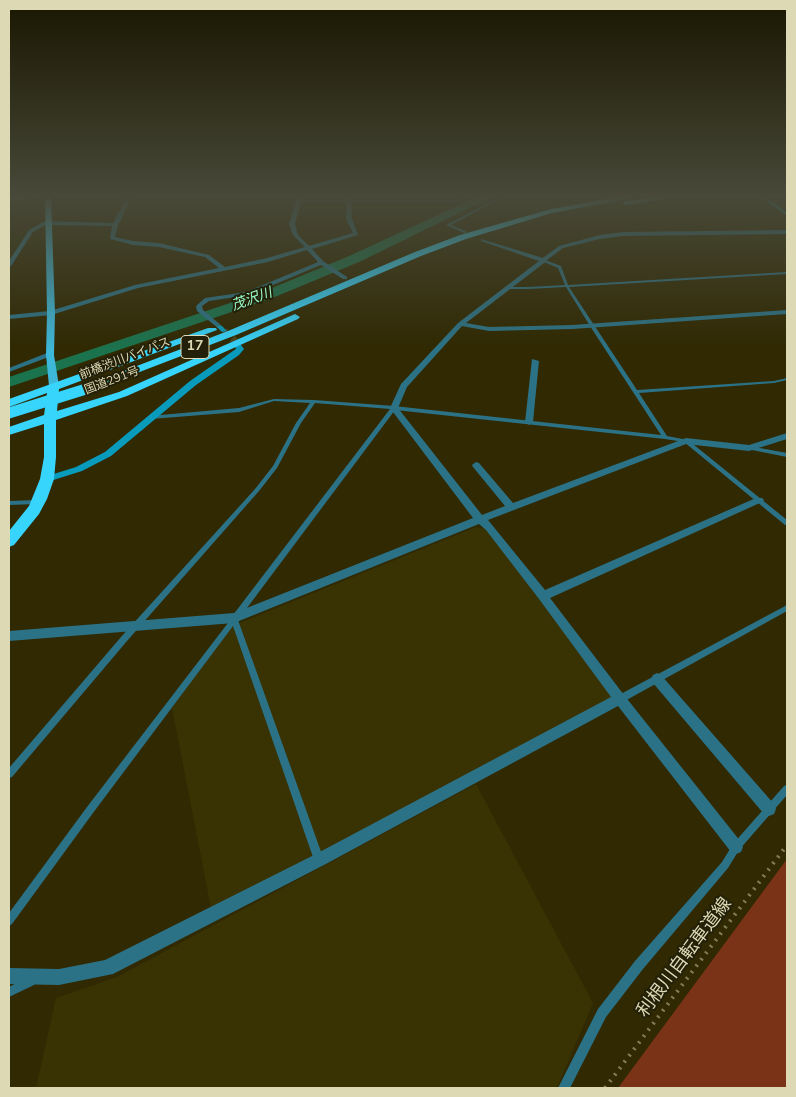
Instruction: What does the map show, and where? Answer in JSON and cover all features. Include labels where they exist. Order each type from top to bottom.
[{"type":"highway","name":"17","points":[[9,403],[220,327],[418,248]]},
{"type":"highway","name":"前橋渋川バイパス","points":[[9,413],[86,389],[308,308],[450,248]]},
{"type":"highway","name":"17","points":[[445,254],[461,248]]},
{"type":"highway","name":"17","points":[[237,342],[308,308],[409,269]]},
{"type":"highway","name":"国道291号","points":[[50,419],[123,394],[237,342]]},
{"type":"highway","points":[[9,541],[27,520],[38,502],[46,479],[50,457],[50,419],[54,386]]},
{"type":"highway","name":"17","points":[[9,431],[50,419]]},
{"type":"main road","points":[[49,248],[51,358],[54,386]]},
{"type":"street","points":[[9,265],[20,248]]},
{"type":"street","points":[[173,248],[207,256],[223,268]]},
{"type":"street","points":[[9,317],[51,313],[136,286],[268,260],[309,248]]},
{"type":"street","points":[[310,248],[321,262],[345,278]]},
{"type":"street","points":[[507,248],[545,261]]},
{"type":"street","points":[[560,248],[460,324],[404,386],[394,408],[543,596],[620,699],[736,847]]},
{"type":"street","points":[[220,327],[200,311],[199,306],[207,299],[247,294],[318,265],[321,262]]},
{"type":"street","points":[[460,324],[497,329],[592,326],[787,312]]},
{"type":"street","points":[[46,479],[95,462],[108,454],[151,417],[236,353],[240,349],[237,342]]},
{"type":"street","points":[[9,370],[51,358]]},
{"type":"street","points":[[529,422],[535,361]]},
{"type":"street","points":[[9,636],[234,618],[511,507],[686,442],[749,448],[787,436]]},
{"type":"street","points":[[476,465],[511,507]]},
{"type":"street","points":[[543,596],[759,500]]},
{"type":"street","points":[[657,679],[770,809]]},
{"type":"street","points":[[9,976],[59,977],[107,968],[319,860],[620,699]]},
{"type":"lane","points":[[545,261],[560,268],[568,286],[592,326],[665,437]]},
{"type":"lane","points":[[506,288],[787,273]]},
{"type":"lane","points":[[635,392],[774,382],[787,379]]},
{"type":"lane","points":[[151,417],[239,410],[274,400],[314,401],[665,437],[686,442],[787,523]]},
{"type":"lane","points":[[9,774],[136,626],[257,490],[275,467],[299,423],[314,401]]},
{"type":"lane","points":[[9,921],[234,618],[394,408]]},
{"type":"lane","points":[[749,448],[787,456]]},
{"type":"lane","points":[[9,503],[38,502]]},
{"type":"lane","points":[[620,699],[787,608]]},
{"type":"lane","points":[[234,618],[319,860]]},
{"type":"lane","points":[[564,1088],[602,1013],[639,966],[725,865],[736,847],[787,789]]},
{"type":"lane","points":[[9,992],[38,977]]},
{"type":"path","name":"利根川自転車道線","points":[[605,1088],[787,845]]},
{"type":"shaded area","points":[[476,527],[486,529],[610,693],[611,698],[325,850],[211,908],[172,708],[232,626]]},
{"type":"shaded area","points":[[476,784],[593,1003],[557,1088],[36,1088],[56,998],[117,977]]},
{"type":"shaded area","points":[[787,859],[787,1088],[618,1088]]},
{"type":"waterway","name":"茂沢川","points":[[9,382],[265,296],[377,248]]},
{"type":"tunnel","points":[[224,331],[236,342]]}]
